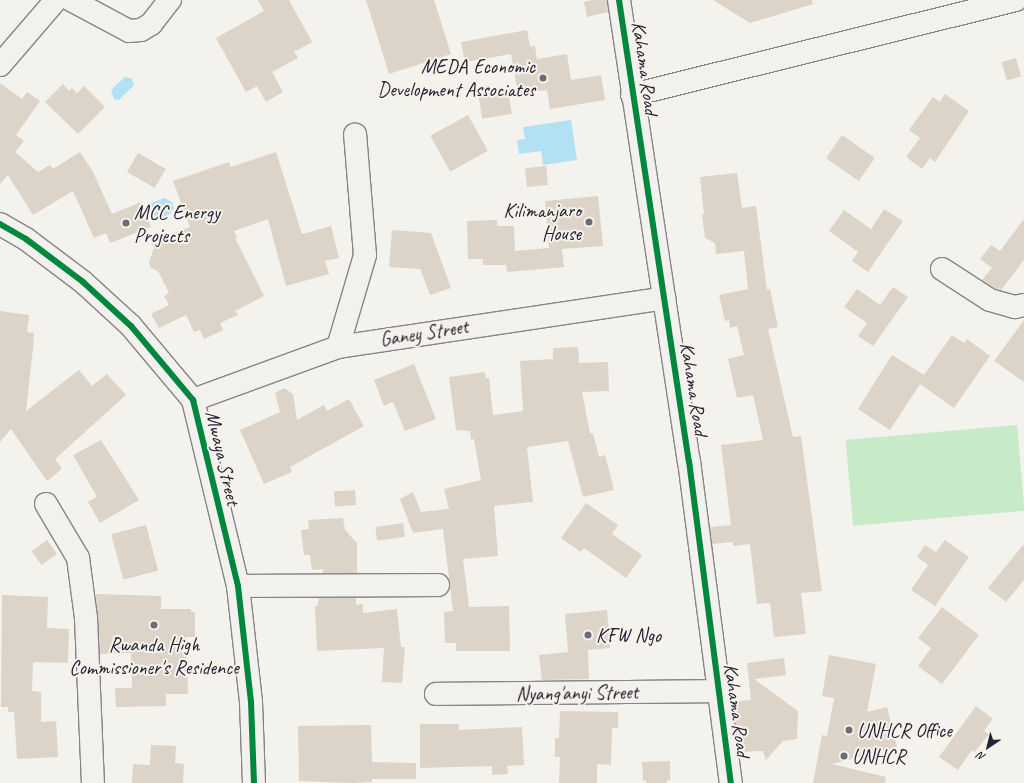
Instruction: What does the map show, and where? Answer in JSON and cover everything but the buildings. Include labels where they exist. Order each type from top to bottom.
[{"type":"street","points":[[0,64],[56,0]]},
{"type":"street","points":[[71,0],[128,31],[141,30],[151,24],[170,0]]},
{"type":"street","name":"Kahama Road","points":[[619,0],[632,95],[689,461],[731,783]]},
{"type":"street","name":"Kahama Road","points":[[632,95],[1016,0]]},
{"type":"street","points":[[338,347],[365,255],[355,134]]},
{"type":"street","name":"Mwaya Street","points":[[0,224],[26,239],[88,287],[131,326],[193,400],[238,586],[251,702],[254,783]]},
{"type":"street","points":[[942,269],[990,300],[1015,307],[1024,306]]},
{"type":"street","name":"Ganey Street","points":[[193,400],[338,347],[664,298]]},
{"type":"street","points":[[46,504],[78,558],[86,618],[93,783]]},
{"type":"street","points":[[238,586],[438,585]]},
{"type":"street","name":"Nyang'anyi Street","points":[[436,694],[718,691]]},
{"type":"green space","points":[[1017,425],[1024,511],[853,526],[846,440]]},
{"type":"water","points":[[125,77],[132,79],[134,85],[119,100],[114,99],[111,90]]},
{"type":"water","points":[[571,120],[577,160],[543,165],[541,151],[519,154],[517,140],[525,139],[523,127]]},
{"type":"water","points":[[164,198],[172,202],[174,208],[167,217],[154,222],[148,204]]},
{"type":"cycle path","points":[[619,0],[689,461],[731,783]]},
{"type":"cycle path","points":[[0,224],[26,239],[83,282],[131,326],[193,400],[238,586],[251,702],[254,783]]},
{"type":"place","name":"MEDA Economic Development Associates","points":[[543,78]]},
{"type":"place","name":"Kilimanjaro House","points":[[589,222]]},
{"type":"place","name":"MCC Energy Projects","points":[[126,223]]},
{"type":"place","name":"Rwanda High Commissioner's Residence","points":[[154,625]]},
{"type":"place","name":"KFW Ngo","points":[[588,635]]},
{"type":"place","name":"UNHCR Office","points":[[849,730]]},
{"type":"place","name":"UNHCR","points":[[844,756]]}]
